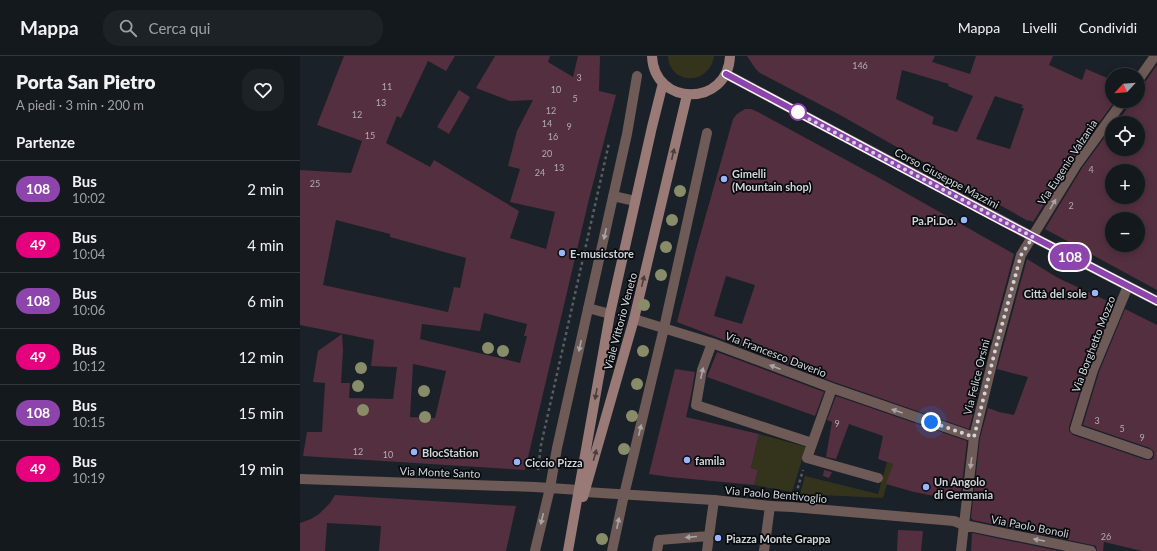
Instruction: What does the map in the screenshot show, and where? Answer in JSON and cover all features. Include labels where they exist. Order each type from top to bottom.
[{"type":"main road","points":[[652,56],[652,64],[657,76],[663,83],[670,89],[687,95],[699,94],[710,90],[719,83],[726,74],[730,63],[730,56]]},
{"type":"main road","name":"Viale Vittorio Veneto","points":[[582,491],[610,314],[663,83]]},
{"type":"main road","name":"Viale Vittorio Veneto","points":[[582,491],[634,319],[687,95]]},
{"type":"street","points":[[1145,70],[1155,56]]},
{"type":"street","name":"Corso Giuseppe Mazzini","points":[[726,74],[1157,301]]},
{"type":"street","points":[[535,551],[627,134],[637,76]]},
{"type":"street","name":"Via Eugenio Valzania","points":[[1033,237],[1077,164],[1118,108]]},
{"type":"street","points":[[612,551],[664,328],[707,132]]},
{"type":"street","points":[[613,196],[635,201]]},
{"type":"street","name":"Via Felice Orsini","points":[[962,551],[974,437],[996,347],[1021,255],[1033,237]]},
{"type":"street","name":"Via Borghetto Mozzo","points":[[1128,286],[1093,370],[1075,429],[1148,454]]},
{"type":"street","name":"Viale Vittorio Veneto","points":[[588,308],[610,314]]},
{"type":"street","name":"Via Francesco Daverio","points":[[634,319],[712,343],[832,388],[974,437]]},
{"type":"street","name":"Via Francesco Daverio","points":[[712,343],[702,370],[696,405],[812,443]]},
{"type":"street","name":"Via Francesco Daverio","points":[[807,458],[832,388]]},
{"type":"street","points":[[807,458],[878,478]]},
{"type":"street","name":"Via Monte Santo","points":[[300,480],[550,488],[582,491]]},
{"type":"street","name":"Via Paolo Bentivoglio","points":[[582,491],[714,500],[954,521],[964,525]]},
{"type":"street","points":[[707,551],[714,500]]},
{"type":"street","points":[[764,551],[770,506]]},
{"type":"street","name":"Via Paolo Bonoli","points":[[964,525],[1091,551]]},
{"type":"street","points":[[658,551],[659,540],[709,536]]},
{"type":"path","points":[[792,507],[807,458]]},
{"type":"green space","points":[[668,56],[714,57],[710,67],[704,73],[697,77],[689,78],[681,77],[675,72],[670,65]]},
{"type":"green space","points":[[759,434],[806,447],[792,492],[754,485],[758,470],[751,468]]},
{"type":"green space","points":[[887,462],[893,464],[883,498],[800,494],[805,476],[878,494]]},
{"type":"building","points":[[344,56],[455,56],[446,71],[428,61],[401,118],[397,116],[386,143],[430,167],[434,160],[519,211],[510,238],[546,249],[555,212],[510,202],[520,169],[508,166],[517,131],[533,100],[510,101],[476,88],[495,56],[550,56],[548,62],[573,77],[578,56],[600,56],[599,91],[616,95],[589,199],[525,470],[303,456],[307,432],[322,432],[325,383],[313,382],[318,351],[342,334],[343,350],[341,383],[350,383],[349,398],[393,399],[397,367],[371,366],[374,340],[300,325],[300,170],[351,173],[362,141],[317,125]],"holes":[[[336,220],[390,234],[390,237],[466,258],[460,288],[454,287],[448,312],[323,285]],[[484,313],[527,324],[524,336],[527,336],[520,363],[420,339],[422,324],[480,331]],[[413,364],[446,371],[435,418],[410,417]]]},
{"type":"building","points":[[747,56],[935,56],[932,62],[970,74],[976,56],[1053,56],[1049,65],[1082,80],[1086,69],[1105,77],[1105,108],[1110,108],[1071,161],[1033,222],[1028,221],[840,115],[760,73]],"holes":[[[902,70],[949,84],[948,86],[973,96],[957,132],[932,124],[934,117],[896,99]],[[995,96],[1023,105],[1021,108],[1024,108],[1010,149],[976,139]]]},
{"type":"building","points":[[1157,65],[1157,290],[1045,229],[1082,168],[1105,137],[1105,156],[1145,156],[1145,116],[1122,116],[1127,108],[1145,108],[1145,82]]},
{"type":"building","points":[[459,90],[470,97],[449,134],[437,127]]},
{"type":"building","points":[[745,109],[751,109],[758,112],[1014,254],[974,403],[976,403],[969,429],[834,382],[677,322],[733,119],[737,114]],"holes":[[[726,276],[755,285],[742,324],[714,316]]]},
{"type":"building","points":[[1027,259],[1058,278],[1114,304],[1087,368],[1069,427],[1069,431],[1073,435],[1146,460],[1153,459],[1154,452],[1150,448],[1083,425],[1099,372],[1125,309],[1157,325],[1157,551],[1142,551],[1104,542],[1103,551],[1097,551],[1096,546],[973,520],[971,518],[980,438],[988,408],[1014,415],[1028,377],[997,369]]},
{"type":"building","points":[[717,352],[824,392],[815,416],[707,377]]},
{"type":"building","points":[[675,369],[695,372],[686,417],[759,434],[751,468],[758,470],[754,485],[649,474]]},
{"type":"building","points":[[836,396],[967,441],[960,501],[914,492],[886,484],[893,464],[878,459],[883,436],[849,424],[836,459],[826,457],[832,422],[827,420]]},
{"type":"building","points":[[824,470],[832,472],[829,478],[823,476]]},
{"type":"building","points":[[335,495],[516,506],[506,551],[379,551],[381,526],[327,523],[325,551],[300,551],[300,523],[319,514],[330,503]]},
{"type":"building","points":[[898,530],[923,531],[921,551],[897,551]]},
{"type":"building","points":[[972,533],[1059,551],[971,551]]},
{"type":"bus line","name":"108","points":[[726,74],[1004,222],[1157,301]]},
{"type":"place","name":"Gimelli (Mountain shop)","points":[[724,179]]},
{"type":"place","name":"Pa.Pi.Do.","points":[[964,220]]},
{"type":"place","name":"E-musicstore","points":[[562,253]]},
{"type":"place","name":"Città del sole","points":[[1095,293]]},
{"type":"place","name":"BlocStation","points":[[414,452]]},
{"type":"place","name":"famila","points":[[687,460]]},
{"type":"place","name":"Ciccio Pizza","points":[[517,462]]},
{"type":"place","name":"Un Angolo di Germania","points":[[926,487]]},
{"type":"place","name":"Piazza Monte Grappa","points":[[718,538]]},
{"type":"route","points":[[798,112],[794,111],[1033,237],[1021,255],[996,347],[974,437],[931,422]]}]
